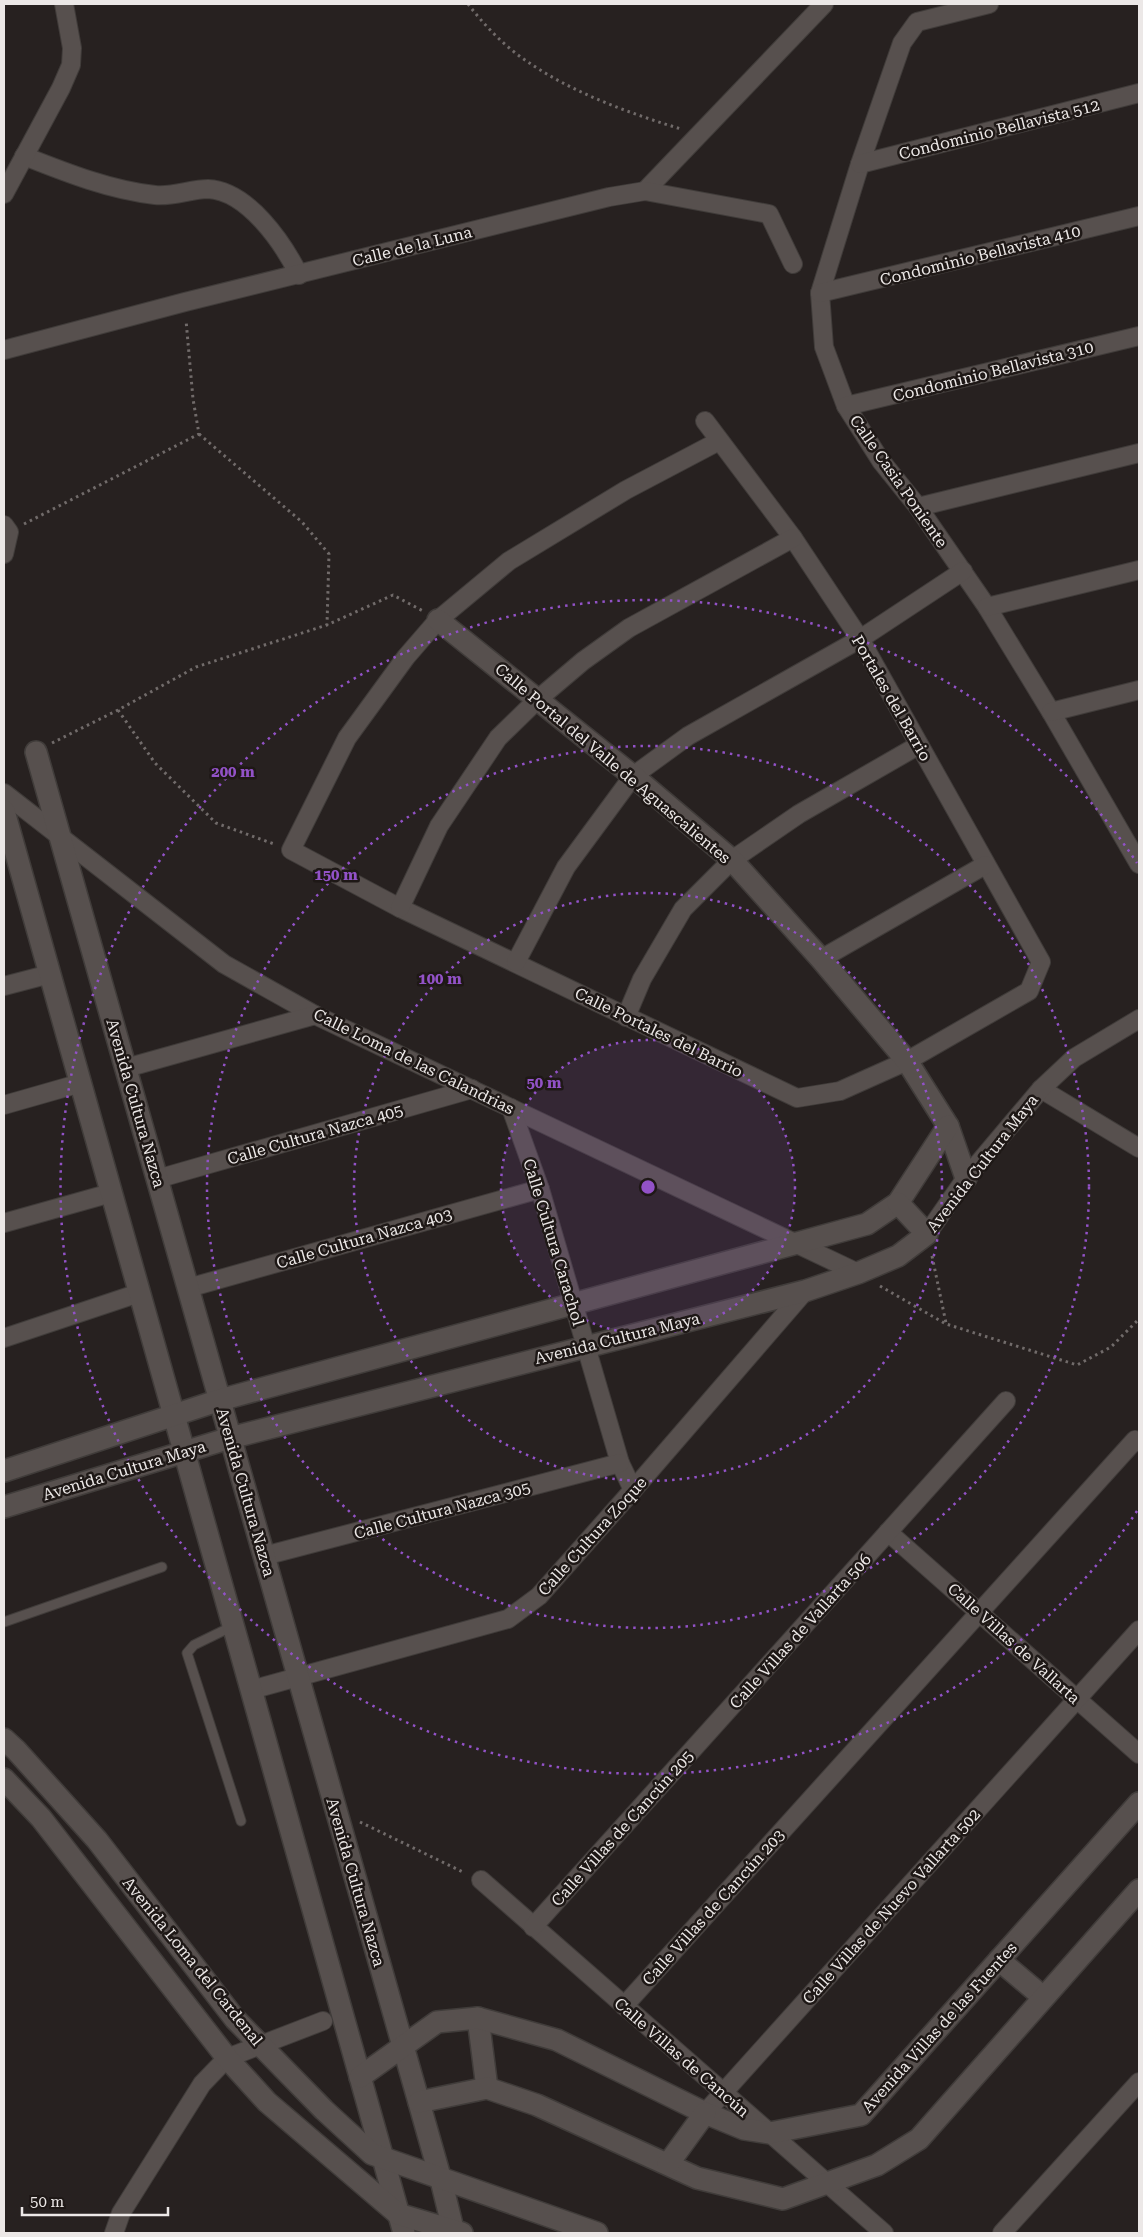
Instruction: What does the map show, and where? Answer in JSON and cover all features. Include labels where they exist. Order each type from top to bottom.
[{"type":"street","points":[[4,194],[71,65],[72,48],[64,4]]},
{"type":"street","points":[[645,191],[697,134],[824,4]]},
{"type":"street","name":"Calle Casia Poniente","points":[[989,4],[917,22],[902,43],[860,164],[820,293],[824,347],[846,406],[881,462],[918,508],[987,607],[1051,712],[1139,864]]},
{"type":"street","name":"Condominio Bellavista 512","points":[[860,164],[1139,93]]},
{"type":"street","points":[[24,156],[92,182],[157,196],[209,189],[235,196],[261,219],[290,258],[299,275]]},
{"type":"street","name":"Calle de la Luna","points":[[4,350],[185,302],[609,197],[645,191],[769,214],[793,264]]},
{"type":"street","name":"Condominio Bellavista 410","points":[[820,293],[1139,216]]},
{"type":"street","name":"Condominio Bellavista 310","points":[[846,406],[1139,336]]},
{"type":"street","name":"Portales del Barrio","points":[[705,421],[793,538],[860,640],[919,744],[985,865],[1042,962],[1028,991]]},
{"type":"street","points":[[291,850],[347,738],[406,657],[438,620],[508,562],[626,490],[719,441]]},
{"type":"street","points":[[918,508],[1139,453]]},
{"type":"street","points":[[4,554],[6,528]]},
{"type":"street","points":[[400,908],[439,826],[498,738],[537,700],[583,661],[628,628],[793,538]]},
{"type":"street","points":[[987,607],[1139,570]]},
{"type":"street","points":[[516,962],[566,868],[633,776],[688,736],[860,640],[962,571]]},
{"type":"street","name":"Calle Portal del Valle de Aguascalientes","points":[[438,620],[633,776],[732,860],[821,959],[907,1061],[948,1126],[966,1178]]},
{"type":"street","points":[[1051,712],[1139,690]]},
{"type":"street","points":[[626,1017],[642,979],[683,909],[732,860],[799,814],[919,744]]},
{"type":"street","name":"Avenida Cultura Nazca","points":[[36,752],[456,2232]]},
{"type":"street","name":"Calle Loma de las Calandrias","points":[[4,794],[224,964],[315,1015],[858,1273]]},
{"type":"street","points":[[4,811],[11,865],[50,974],[401,2224]]},
{"type":"street","name":"Calle Portales del Barrio","points":[[291,850],[400,908],[797,1098],[840,1091],[907,1061],[1028,991]]},
{"type":"street","points":[[821,959],[985,865]]},
{"type":"street","points":[[4,986],[50,974]]},
{"type":"street","points":[[126,1068],[315,1015]]},
{"type":"street","name":"Avenida Cultura Maya","points":[[4,1507],[230,1438],[805,1291],[858,1273],[898,1256],[927,1234],[966,1178],[1041,1089],[1074,1058],[1139,1019]]},
{"type":"street","points":[[4,1105],[80,1083]]},
{"type":"street","points":[[1041,1089],[1139,1148]]},
{"type":"street","name":"Calle Cultura Nazca 405","points":[[157,1179],[472,1090]]},
{"type":"street","name":"Calle Cultura Carachol","points":[[511,1108],[540,1189],[620,1463],[633,1490]]},
{"type":"street","points":[[4,1471],[220,1400],[867,1224],[898,1202],[948,1126]]},
{"type":"street","name":"Calle Cultura Nazca 403","points":[[188,1288],[540,1189]]},
{"type":"street","points":[[4,1223],[111,1193]]},
{"type":"street","points":[[898,1202],[927,1234]]},
{"type":"street","name":"Calle Cultura Zoque","points":[[251,1690],[508,1619],[539,1596],[805,1291]]},
{"type":"street","points":[[4,1338],[140,1293]]},
{"type":"street","name":"Calle Villas de Vallarta 506","points":[[711,1729],[1006,1401]]},
{"type":"street","name":"Calle Villas de Cancún 203","points":[[624,2006],[1137,1441]]},
{"type":"street","name":"Calle Cultura Nazca 305","points":[[264,1556],[620,1463]]},
{"type":"street","name":"Calle Villas de Vallarta","points":[[888,1532],[1139,1754]]},
{"type":"street","name":"Calle Villas de Nuevo Vallarta 502","points":[[705,2113],[1139,1630]]},
{"type":"street","name":"Calle Villas de Cancún 205","points":[[533,1926],[711,1729]]},
{"type":"street","name":"Avenida Loma del Cardenal","points":[[8,1749],[63,1802],[97,1840],[235,2018],[259,2045],[372,2154],[440,2180],[597,2233]]},
{"type":"street","name":"Avenida Loma del Cardenal","points":[[4,1779],[41,1818],[227,2058],[267,2102],[401,2224],[456,2232]]},
{"type":"street","points":[[41,1818],[63,1802]]},
{"type":"street","name":"Avenida Villas de las Fuentes","points":[[360,2077],[402,2045],[437,2022],[478,2018],[557,2040],[705,2113],[744,2129],[770,2133],[862,2115],[1139,1803]]},
{"type":"street","name":"Calle Villas de Cancún","points":[[480,1880],[884,2233]]},
{"type":"street","points":[[419,2102],[487,2088],[536,2105],[697,2178],[783,2199],[877,2165],[919,2139],[1139,1890]]},
{"type":"street","points":[[999,1960],[1043,1997]]},
{"type":"street","points":[[478,2018],[487,2088]]},
{"type":"street","points":[[114,2233],[121,2214],[202,2084],[227,2058],[323,2021]]},
{"type":"street","points":[[1002,2233],[1139,2082]]},
{"type":"street","points":[[668,2164],[705,2113]]},
{"type":"lane","points":[[4,1622],[162,1567]]},
{"type":"lane","points":[[233,1626],[194,1644],[187,1653],[241,1822]]},
{"type":"path","points":[[468,4],[482,21],[526,61],[559,81],[646,118],[697,134]]},
{"type":"path","points":[[185,302],[193,399],[199,434],[302,522],[329,554],[327,625]]},
{"type":"path","points":[[6,528],[199,434]]},
{"type":"path","points":[[36,752],[196,667],[327,625],[393,595],[438,620]]},
{"type":"path","points":[[118,710],[154,763],[216,823],[291,850]]},
{"type":"path","points":[[927,1234],[946,1324]]},
{"type":"path","points":[[858,1273],[946,1324],[1076,1365],[1110,1347],[1139,1319]]},
{"type":"path","points":[[336,1811],[480,1880]]}]
